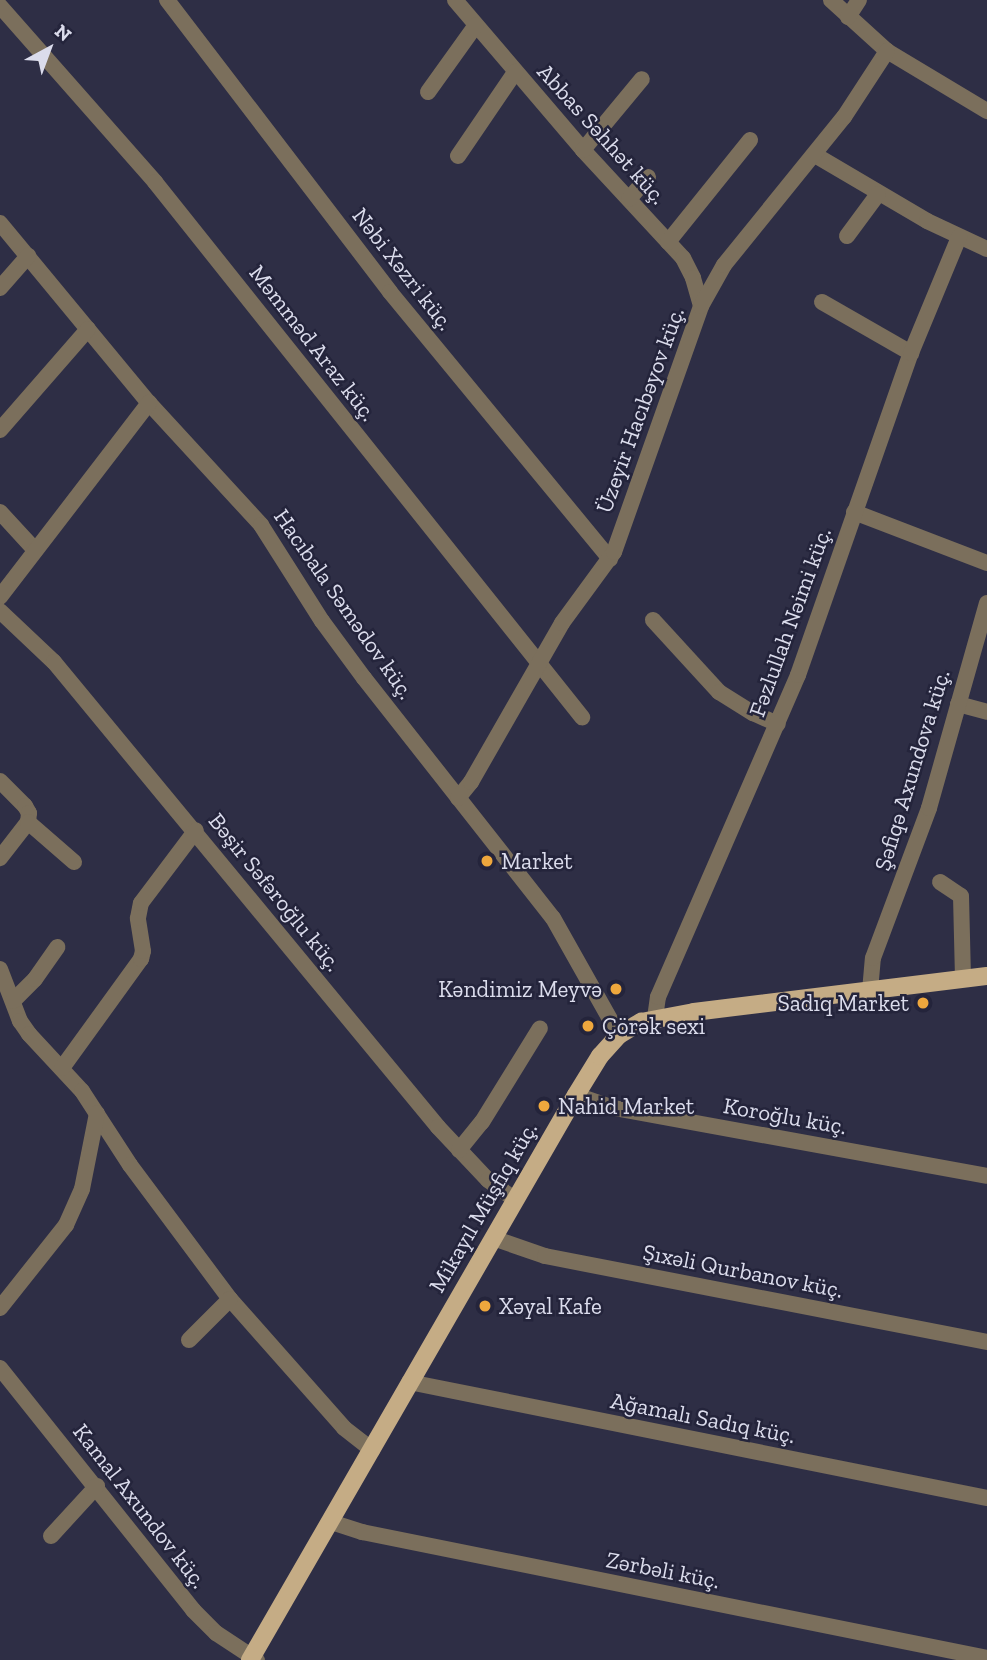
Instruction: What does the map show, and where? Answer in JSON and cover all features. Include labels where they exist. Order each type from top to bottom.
[{"type":"main road","name":"Mikayıl Müşfiq küç.","points":[[253,1659],[409,1382],[576,1095],[600,1056],[619,1035],[654,1018],[987,976]]},
{"type":"street","name":"Nəbi Xəzri küç.","points":[[167,0],[390,292],[610,559]]},
{"type":"street","name":"Abbas Səhhət küç.","points":[[455,0],[583,150],[668,242],[693,278],[701,306]]},
{"type":"street","points":[[831,0],[887,51],[987,111]]},
{"type":"street","points":[[848,17],[859,0]]},
{"type":"street","name":"Məmməd Araz küç.","points":[[0,6],[155,182],[582,716]]},
{"type":"street","points":[[428,92],[476,25]]},
{"type":"street","name":"Üzeyir Hacıbəyov küç.","points":[[458,798],[471,782],[539,662],[610,559],[701,306],[738,246],[851,108],[887,51]]},
{"type":"street","points":[[458,156],[515,72]]},
{"type":"street","points":[[583,150],[642,79]]},
{"type":"street","points":[[668,242],[750,140]]},
{"type":"street","points":[[815,155],[878,194],[987,249]]},
{"type":"street","points":[[629,198],[648,177]]},
{"type":"street","points":[[847,236],[878,194]]},
{"type":"street","name":"Hacıbala Səmədov küç.","points":[[0,223],[149,403],[261,524],[322,621],[553,918],[619,1035]]},
{"type":"street","name":"Fəzlullah Nəimi küç.","points":[[654,1018],[658,997],[778,724],[911,353],[959,237]]},
{"type":"street","points":[[0,288],[28,256]]},
{"type":"street","points":[[822,302],[911,353]]},
{"type":"street","points":[[0,430],[88,329]]},
{"type":"street","points":[[0,597],[149,403]]},
{"type":"street","points":[[0,512],[35,550]]},
{"type":"street","points":[[854,512],[987,563]]},
{"type":"street","name":"Şəfiqə Axundova küç.","points":[[870,991],[873,958],[929,808],[987,603]]},
{"type":"street","name":"Bəşir Səfəroğlu küç.","points":[[0,611],[54,662],[196,830],[396,1078],[459,1150],[488,1180],[516,1200]]},
{"type":"street","points":[[653,620],[719,691],[753,713],[778,724]]},
{"type":"street","points":[[958,704],[987,712]]},
{"type":"street","points":[[0,781],[25,806],[28,822],[74,862]]},
{"type":"street","points":[[0,858],[28,822]]},
{"type":"street","points":[[62,1068],[141,960],[143,951],[138,918],[141,903],[196,830]]},
{"type":"street","points":[[940,882],[961,896],[963,979]]},
{"type":"street","points":[[13,1001],[35,979],[57,947]]},
{"type":"street","points":[[0,970],[20,1021],[29,1034],[62,1068],[97,1112],[130,1165],[230,1299],[344,1428],[372,1450]]},
{"type":"street","points":[[459,1150],[482,1122],[540,1028]]},
{"type":"street","name":"Koroğlu küç.","points":[[576,1095],[614,1108],[987,1176]]},
{"type":"street","points":[[0,1308],[66,1225],[82,1189],[97,1112]]},
{"type":"street","name":"Şıxəli Qurbanov küç.","points":[[493,1238],[545,1256],[987,1342]]},
{"type":"street","points":[[189,1340],[230,1299]]},
{"type":"street","name":"Kamal Axundov küç.","points":[[0,1367],[194,1610],[216,1633],[253,1659]]},
{"type":"street","name":"Ağamalı Sadıq küç.","points":[[409,1382],[987,1498]]},
{"type":"street","points":[[51,1536],[97,1486]]},
{"type":"street","name":"Zərbəli küç.","points":[[331,1521],[362,1532],[987,1658]]},
{"type":"place","name":"Market","points":[[487,861]]},
{"type":"place","name":"Kəndimiz Meyvə","points":[[616,989]]},
{"type":"place","name":"Sadıq Market","points":[[923,1003]]},
{"type":"place","name":"Çörək sexi","points":[[588,1026]]},
{"type":"place","name":"Nahid Market","points":[[544,1106]]},
{"type":"place","name":"Xəyal Kafe","points":[[485,1306]]}]
